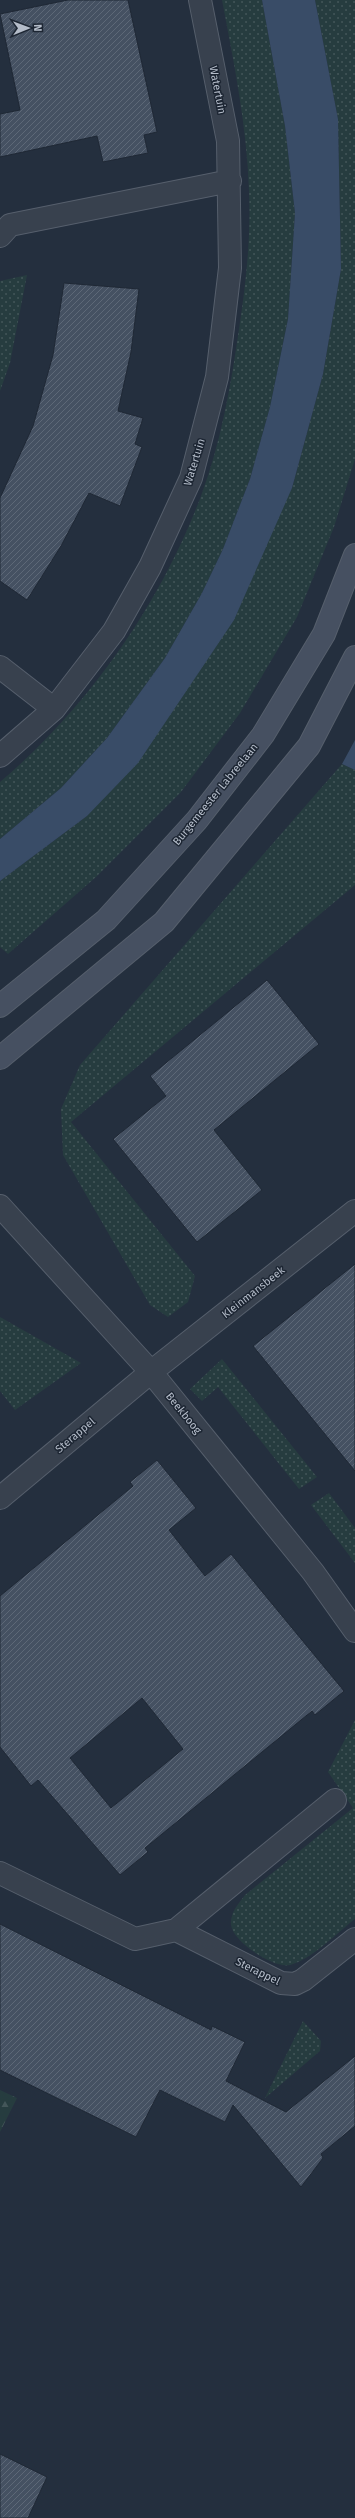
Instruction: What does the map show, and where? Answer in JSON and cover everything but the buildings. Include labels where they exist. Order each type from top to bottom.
[{"type":"street","name":"Watertuin","points":[[0,756],[54,708],[114,631],[150,567],[191,478],[217,377],[230,268],[230,181],[228,141],[200,0]]},
{"type":"street","points":[[0,236],[10,225],[230,181]]},
{"type":"street","name":"Burgemeester Labreelaan","points":[[0,1006],[106,920],[197,820],[263,735],[324,634],[355,555]]},
{"type":"street","points":[[0,1058],[164,922],[309,746],[355,657]]},
{"type":"street","points":[[0,667],[54,708]]},
{"type":"street","name":"Beekboog","points":[[0,1206],[151,1372],[313,1572],[355,1631]]},
{"type":"street","name":"Kleinmansbeek","points":[[151,1372],[355,1211]]},
{"type":"street","name":"Sterappel","points":[[0,1498],[151,1372]]},
{"type":"street","points":[[0,1873],[135,1939],[176,1930],[335,1800]]},
{"type":"street","name":"Sterappel","points":[[176,1930],[281,1983],[295,1984],[303,1980],[355,1939]]},
{"type":"green space","points":[[222,0],[262,0],[285,126],[295,213],[288,319],[270,407],[250,479],[223,549],[202,593],[165,658],[107,738],[61,788],[0,839],[0,782],[32,753],[63,721],[118,652],[143,615],[165,576],[184,537],[208,476],[220,434],[229,392],[242,312],[249,243],[249,191],[246,143]]},
{"type":"green space","points":[[315,0],[355,0],[355,459],[334,527],[297,617],[240,713],[181,792],[96,877],[8,954],[0,947],[0,881],[87,816],[292,488],[323,374],[341,269],[338,119]]},
{"type":"green space","points":[[27,275],[10,363],[0,391],[0,281]]},
{"type":"green space","points":[[342,764],[355,770],[355,885],[71,1122],[195,1276],[188,1302],[168,1317],[150,1305],[63,1155],[61,1109],[80,1065]]},
{"type":"green space","points":[[0,1317],[81,1363],[15,1410],[0,1391]]},
{"type":"green space","points":[[222,1359],[317,1477],[299,1489],[218,1387],[202,1401],[190,1389]]},
{"type":"green space","points":[[329,1493],[355,1528],[355,1563],[311,1505]]},
{"type":"green space","points":[[355,1720],[355,1919],[307,1958],[290,1965],[274,1963],[255,1953],[239,1939],[233,1932],[231,1925],[232,1917],[235,1909],[245,1895],[353,1808],[328,1772]]},
{"type":"green space","points":[[303,2021],[321,2041],[320,2051],[265,2098]]},
{"type":"green space","points":[[0,2090],[17,2098],[0,2132]]},
{"type":"water","points":[[262,0],[315,0],[338,119],[341,269],[323,374],[292,488],[234,620],[138,763],[87,816],[0,881],[0,839],[61,788],[107,738],[165,658],[202,593],[223,549],[250,479],[270,407],[288,319],[295,213],[285,126]]},
{"type":"water","points":[[355,740],[355,770],[342,764]]}]
